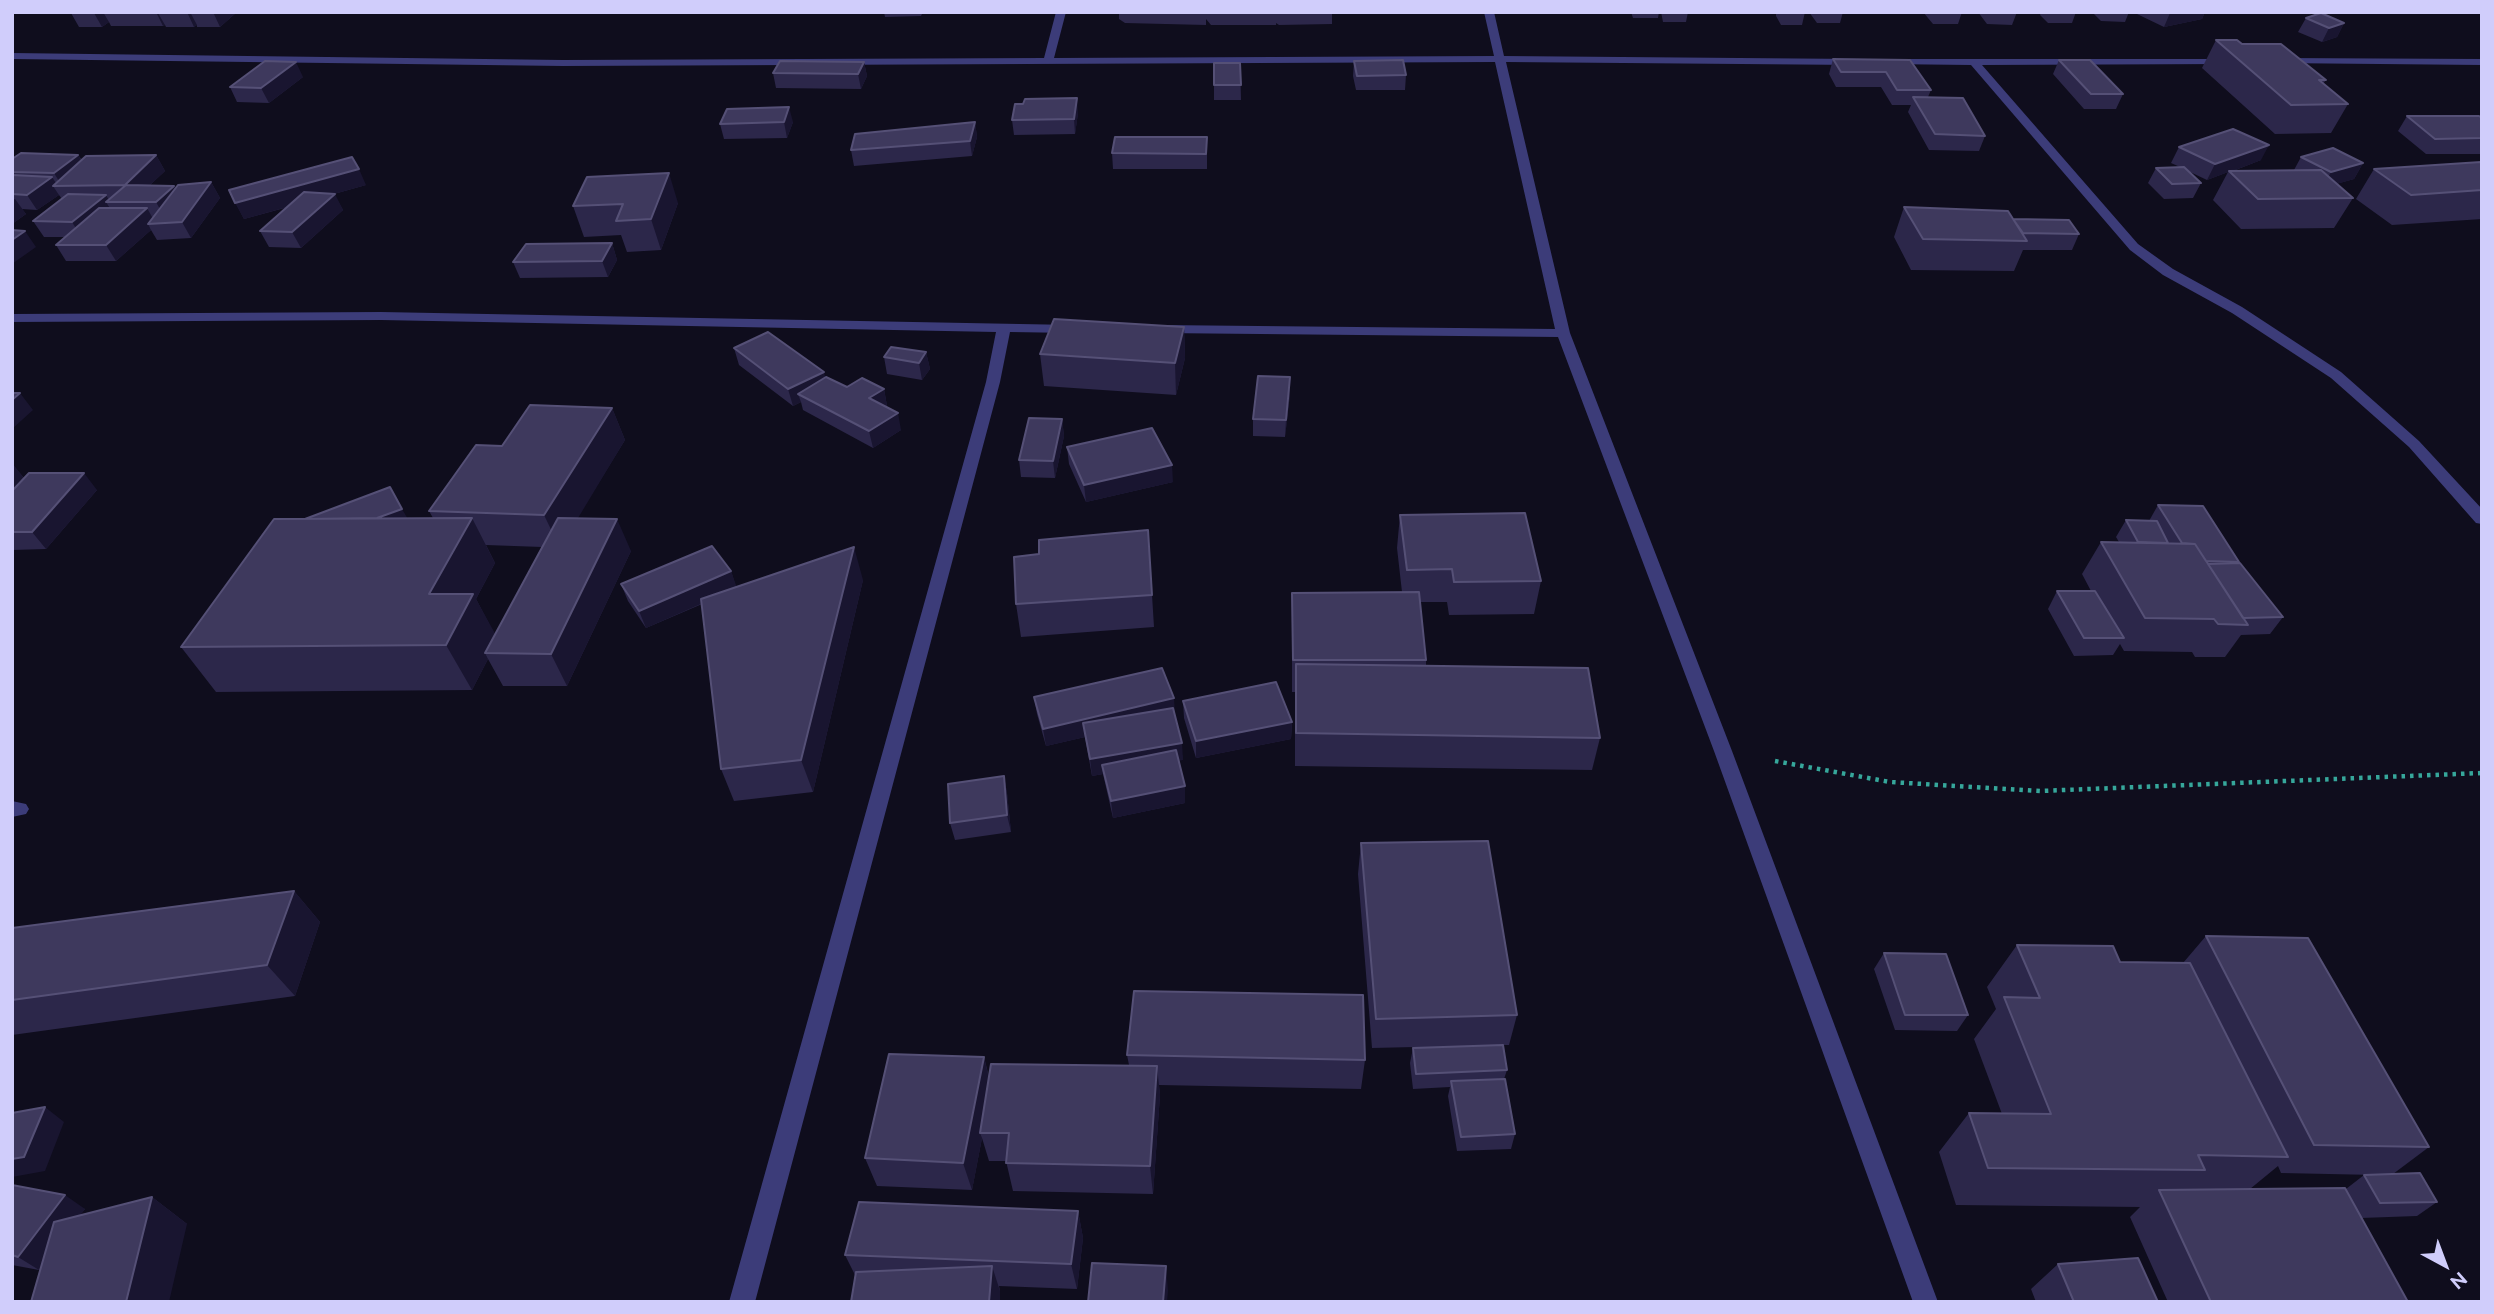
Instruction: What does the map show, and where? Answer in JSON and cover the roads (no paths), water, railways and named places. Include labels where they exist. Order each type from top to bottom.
[{"type":"street","points":[[1048,61],[1061,12]]},
{"type":"street","points":[[1489,12],[1563,333],[1723,751],[1926,1302]]},
{"type":"street","points":[[12,56],[563,63],[1500,59],[2239,61]]},
{"type":"street","points":[[2267,61],[2482,62]]},
{"type":"street","points":[[1974,62],[2134,247],[2168,272],[2237,310],[2336,375],[2414,444],[2482,519]]},
{"type":"street","points":[[12,318],[381,316],[1088,329]]},
{"type":"street","points":[[742,1302],[993,382],[1004,328]]},
{"type":"street","points":[[1144,329],[1563,333]]}]
